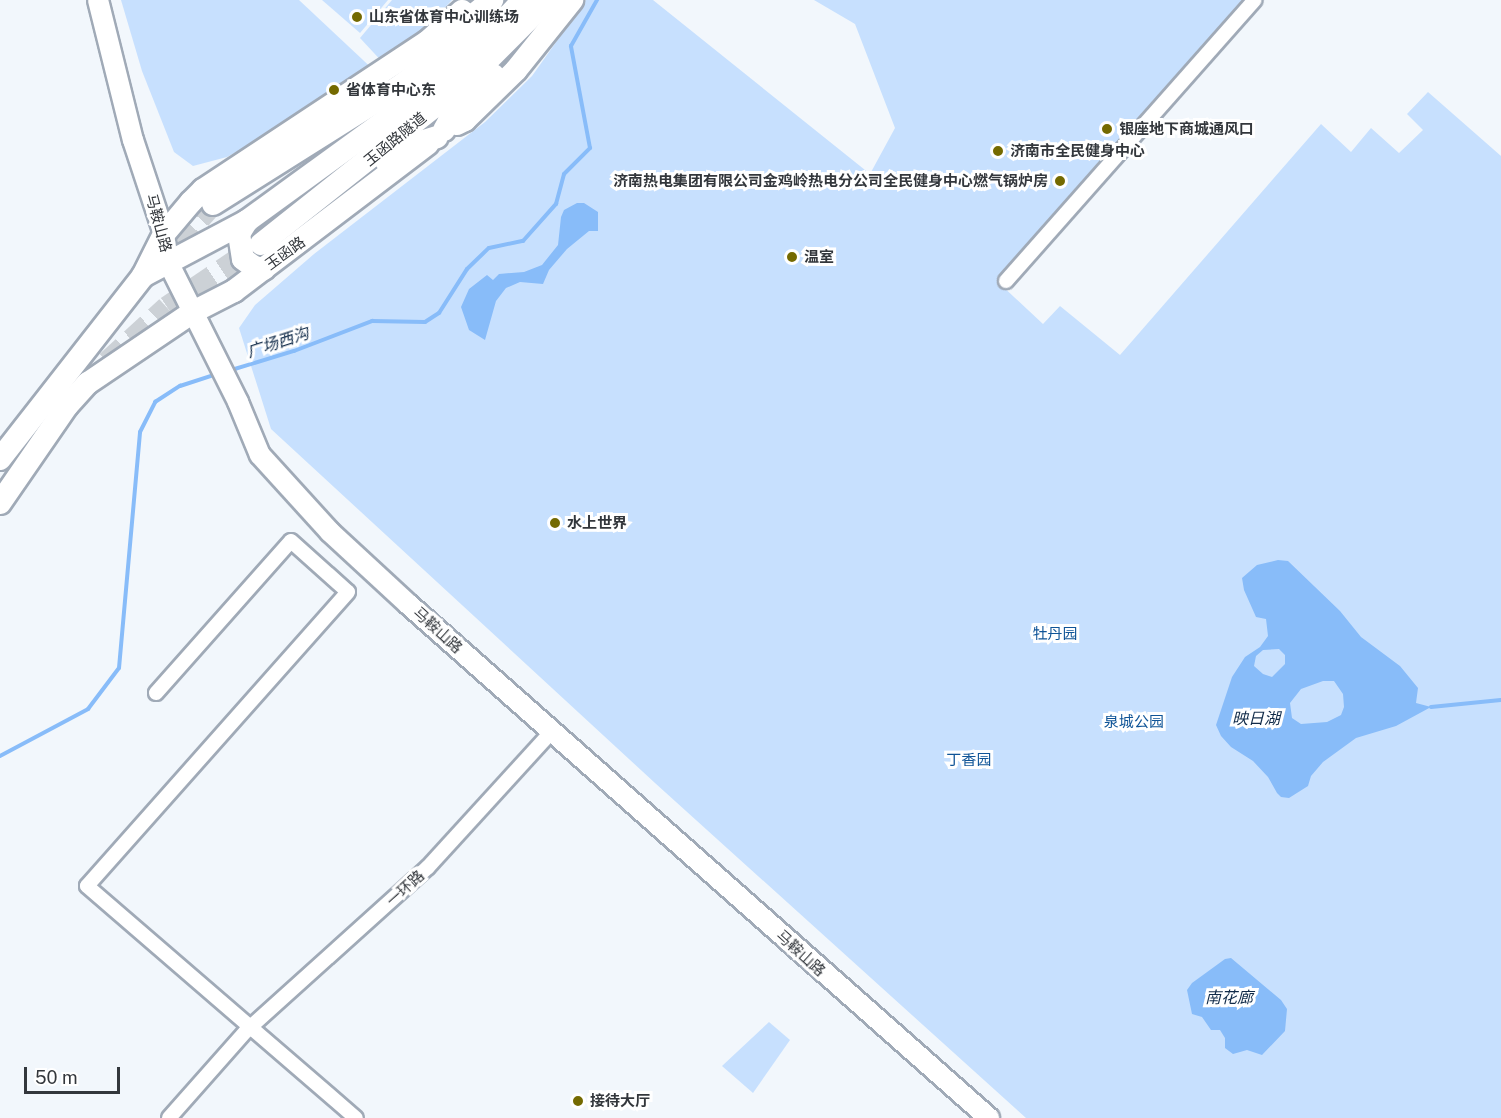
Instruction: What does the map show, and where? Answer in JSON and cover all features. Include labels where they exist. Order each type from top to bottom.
[{"type":"main road","name":"马鞍山路","points":[[98,0],[133,140],[164,234],[168,262],[238,402],[260,455],[330,532],[988,1118]]},
{"type":"main road","points":[[0,459],[143,276],[164,234],[203,190],[428,42],[474,0]]},
{"type":"main road","points":[[242,186],[263,166],[385,85],[492,0]]},
{"type":"main road","points":[[143,276],[247,221],[430,88],[488,37],[521,0]]},
{"type":"main road","points":[[213,204],[397,88],[521,0]]},
{"type":"main road","points":[[294,220],[411,145],[441,134],[449,121],[546,16],[550,0]]},
{"type":"main road","name":"玉函路隧道","points":[[261,244],[468,81],[550,0]]},
{"type":"main road","name":"玉函路","points":[[0,503],[67,406],[88,383],[193,312],[234,291],[441,134],[465,120],[516,70],[572,0]]},
{"type":"main road","points":[[247,221],[239,234],[243,259],[254,267],[264,269]]},
{"type":"street","points":[[1006,281],[1255,0]]},
{"type":"street","points":[[156,693],[291,541],[348,592],[87,886],[248,1029],[356,1118]]},
{"type":"street","name":"一环路","points":[[169,1118],[248,1029],[428,867],[552,732]]},
{"type":"green space","points":[[121,0],[299,0],[379,75],[227,157],[193,166],[174,152],[142,71]]},
{"type":"green space","name":"山东省体育中心训练场","points":[[322,0],[388,0],[360,33]]},
{"type":"green space","points":[[392,0],[452,0],[387,67],[360,38]]},
{"type":"green space","name":"泉城公园","points":[[586,0],[653,0],[870,174],[895,128],[855,24],[814,0],[1245,0],[998,282],[1043,324],[1060,306],[1120,355],[1321,124],[1351,152],[1371,128],[1399,153],[1423,130],[1407,114],[1428,92],[1501,156],[1501,1118],[1026,1118],[655,783],[271,429],[239,328],[255,305],[314,254],[485,122],[532,76]]},
{"type":"green space","points":[[769,1022],[790,1040],[753,1093],[722,1066]]},
{"type":"water","points":[[577,203],[584,203],[598,212],[598,231],[589,231],[567,249],[549,270],[543,284],[520,282],[506,288],[496,301],[485,340],[469,330],[461,307],[469,289],[487,275],[493,280],[499,274],[524,272],[542,265],[558,245],[564,210]]},
{"type":"water","name":"映日湖","points":[[1278,560],[1288,561],[1340,611],[1361,637],[1400,666],[1418,688],[1416,703],[1431,707],[1396,726],[1356,738],[1323,762],[1311,776],[1308,786],[1289,798],[1281,797],[1268,777],[1253,761],[1231,747],[1221,736],[1216,725],[1232,677],[1245,657],[1260,647],[1268,636],[1266,619],[1256,617],[1244,590],[1242,578],[1257,565]],"holes":[[[1279,649],[1285,655],[1285,664],[1272,677],[1263,674],[1254,666],[1256,656],[1263,650]],[[1323,681],[1334,681],[1343,694],[1344,707],[1341,715],[1327,722],[1301,724],[1292,718],[1290,703],[1301,689]]]},
{"type":"water","name":"南花廊","points":[[1231,958],[1281,1000],[1287,1009],[1285,1031],[1262,1055],[1247,1050],[1233,1054],[1225,1048],[1225,1038],[1220,1030],[1211,1030],[1202,1017],[1192,1014],[1187,990],[1192,983],[1225,959]]},
{"type":"waterway","name":"广场西沟","points":[[228,371],[294,351],[372,321],[425,322],[439,313],[467,269],[489,248],[523,241],[556,204],[564,174],[590,148],[571,46],[597,0]]},
{"type":"waterway","name":"广场西沟","points":[[0,756],[88,709],[119,668],[140,432],[155,402],[180,386],[218,374]]},
{"type":"waterway","points":[[1431,707],[1501,700]]},
{"type":"tunnel","points":[[156,268],[213,204]]},
{"type":"tunnel","points":[[107,362],[167,307],[259,245]]},
{"type":"place","name":"山东省体育中心训练场","points":[[357,17]]},
{"type":"place","name":"省体育中心东","points":[[334,90]]},
{"type":"place","name":"银座地下商城通风口","points":[[1107,129]]},
{"type":"place","name":"济南市全民健身中心","points":[[998,151]]},
{"type":"place","name":"济南热电集团有限公司金鸡岭热电分公司全民健身中心燃气锅炉房","points":[[1060,181]]},
{"type":"place","name":"温室","points":[[792,257]]},
{"type":"place","name":"水上世界","points":[[555,523]]},
{"type":"place","name":"接待大厅","points":[[578,1101]]},
{"type":"park label","name":"牡丹园","points":[[1055,634]]},
{"type":"park label","name":"丁香园","points":[[969,760]]}]
